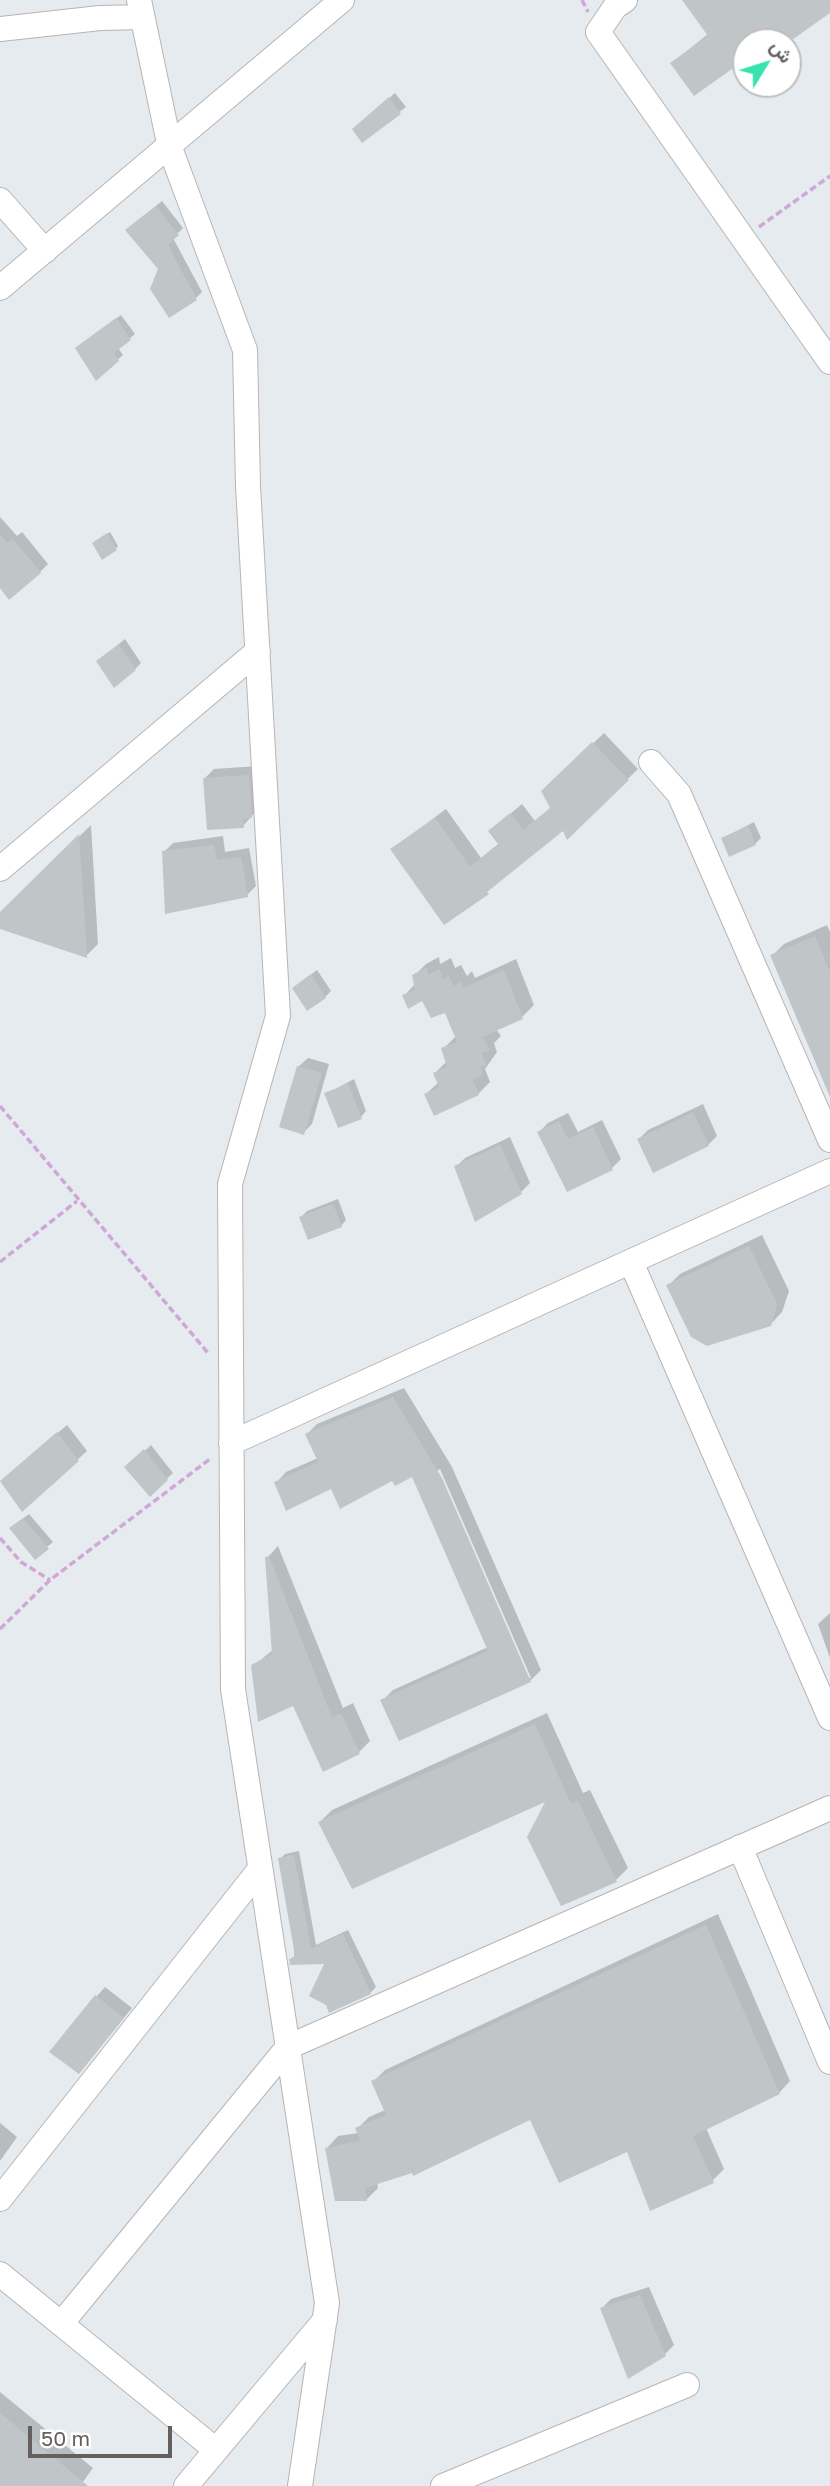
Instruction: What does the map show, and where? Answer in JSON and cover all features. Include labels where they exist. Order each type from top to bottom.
[{"type":"street","points":[[0,288],[170,148],[342,0]]},
{"type":"street","points":[[625,0],[615,7],[598,32],[830,362]]},
{"type":"street","points":[[0,29],[100,18],[140,9],[170,148],[244,350],[278,1016],[230,1184],[233,1689],[327,2303],[300,2486]]},
{"type":"street","points":[[0,200],[46,251]]},
{"type":"street","points":[[0,869],[258,651]]},
{"type":"street","points":[[651,762],[678,794],[830,1140]]},
{"type":"street","points":[[231,1443],[830,1171]]},
{"type":"street","points":[[631,1262],[830,1718]]},
{"type":"street","points":[[61,2324],[288,2047],[830,1808]]},
{"type":"street","points":[[740,1847],[830,2062]]},
{"type":"street","points":[[0,2199],[260,1869]]},
{"type":"street","points":[[0,2274],[216,2450]]},
{"type":"street","points":[[186,2486],[325,2320]]},
{"type":"street","points":[[443,2486],[687,2385]]},
{"type":"path","points":[[743,239],[830,176]]},
{"type":"path","points":[[0,1106],[77,1201],[230,1378]]},
{"type":"path","points":[[0,1262],[77,1201]]},
{"type":"path","points":[[0,1629],[50,1580],[231,1443]]},
{"type":"path","points":[[0,1538],[21,1563],[50,1580]]},
{"type":"building","points":[[682,0],[830,0],[830,13],[802,33],[802,28],[732,28],[732,69],[694,96],[670,63],[708,36]]},
{"type":"building","points":[[389,97],[401,114],[362,143],[352,129]]},
{"type":"building","points":[[156,206],[179,235],[168,245],[197,300],[169,318],[150,289],[158,269],[125,230]]},
{"type":"building","points":[[116,318],[131,340],[114,353],[119,361],[96,381],[75,348]]},
{"type":"building","points":[[107,533],[117,550],[102,560],[92,543]]},
{"type":"building","points":[[0,534],[8,543],[13,539],[41,573],[9,600],[0,588]]},
{"type":"building","points":[[119,644],[136,670],[114,688],[96,661]]},
{"type":"building","points":[[592,742],[629,780],[567,840],[563,831],[487,892],[489,894],[444,925],[390,849],[435,818],[470,867],[498,844],[488,831],[510,813],[523,830],[550,808],[541,791]]},
{"type":"building","points":[[249,775],[252,818],[243,819],[244,828],[207,830],[203,778]]},
{"type":"building","points":[[748,826],[756,845],[729,857],[721,838]]},
{"type":"building","points":[[79,834],[87,958],[0,929],[0,912]]},
{"type":"building","points":[[214,845],[217,860],[241,857],[248,897],[165,914],[162,851]]},
{"type":"building","points":[[815,936],[830,972],[830,1097],[770,955]]},
{"type":"building","points":[[427,967],[428,975],[439,969],[443,979],[449,976],[454,987],[460,981],[463,988],[504,970],[523,1019],[482,1037],[490,1050],[482,1053],[486,1065],[480,1068],[483,1074],[473,1080],[479,1095],[434,1116],[424,1094],[439,1087],[433,1073],[447,1067],[441,1048],[457,1042],[445,1013],[431,1018],[422,1001],[408,1009],[402,995],[415,990],[412,975]]},
{"type":"building","points":[[311,974],[326,998],[307,1011],[292,988]]},
{"type":"building","points":[[297,1066],[322,1073],[304,1135],[279,1127]]},
{"type":"building","points":[[348,1084],[362,1119],[338,1128],[324,1093]]},
{"type":"building","points":[[693,1112],[709,1146],[653,1173],[637,1139]]},
{"type":"building","points":[[559,1121],[568,1139],[593,1127],[613,1170],[567,1192],[537,1132]]},
{"type":"building","points":[[500,1145],[522,1194],[475,1222],[454,1166]]},
{"type":"building","points":[[333,1204],[342,1227],[308,1240],[299,1217]]},
{"type":"building","points":[[749,1246],[777,1304],[771,1326],[707,1346],[691,1337],[666,1285]]},
{"type":"building","points":[[393,1397],[442,1478],[531,1682],[399,1741],[380,1700],[488,1651],[412,1477],[395,1486],[392,1481],[340,1509],[331,1489],[286,1511],[274,1482],[318,1462],[305,1434]]},
{"type":"building","points":[[57,1432],[79,1461],[22,1512],[0,1481]]},
{"type":"building","points":[[144,1449],[168,1480],[150,1497],[124,1467]]},
{"type":"building","points":[[23,1518],[49,1549],[35,1560],[9,1528]]},
{"type":"building","points":[[269,1556],[332,1718],[341,1713],[360,1754],[323,1772],[293,1706],[258,1722],[251,1665],[272,1654],[265,1557]]},
{"type":"building","points":[[535,1724],[571,1804],[578,1801],[617,1882],[561,1906],[527,1837],[545,1802],[352,1889],[318,1822]]},
{"type":"building","points":[[294,1855],[311,1949],[343,1934],[371,1994],[329,2013],[326,2005],[309,1996],[324,1964],[290,1965],[289,1959],[294,1957],[294,1950],[278,1858]]},
{"type":"building","points":[[706,1925],[780,2094],[693,2136],[714,2183],[650,2211],[627,2152],[559,2183],[530,2120],[413,2176],[412,2173],[365,2188],[367,2201],[335,2201],[325,2148],[360,2141],[355,2128],[386,2115],[371,2081]]},
{"type":"building","points":[[95,1995],[124,2018],[79,2074],[49,2052]]},
{"type":"building","points":[[640,2295],[666,2356],[628,2379],[600,2308]]},
{"type":"building","points":[[0,2413],[88,2486],[0,2486]]}]
